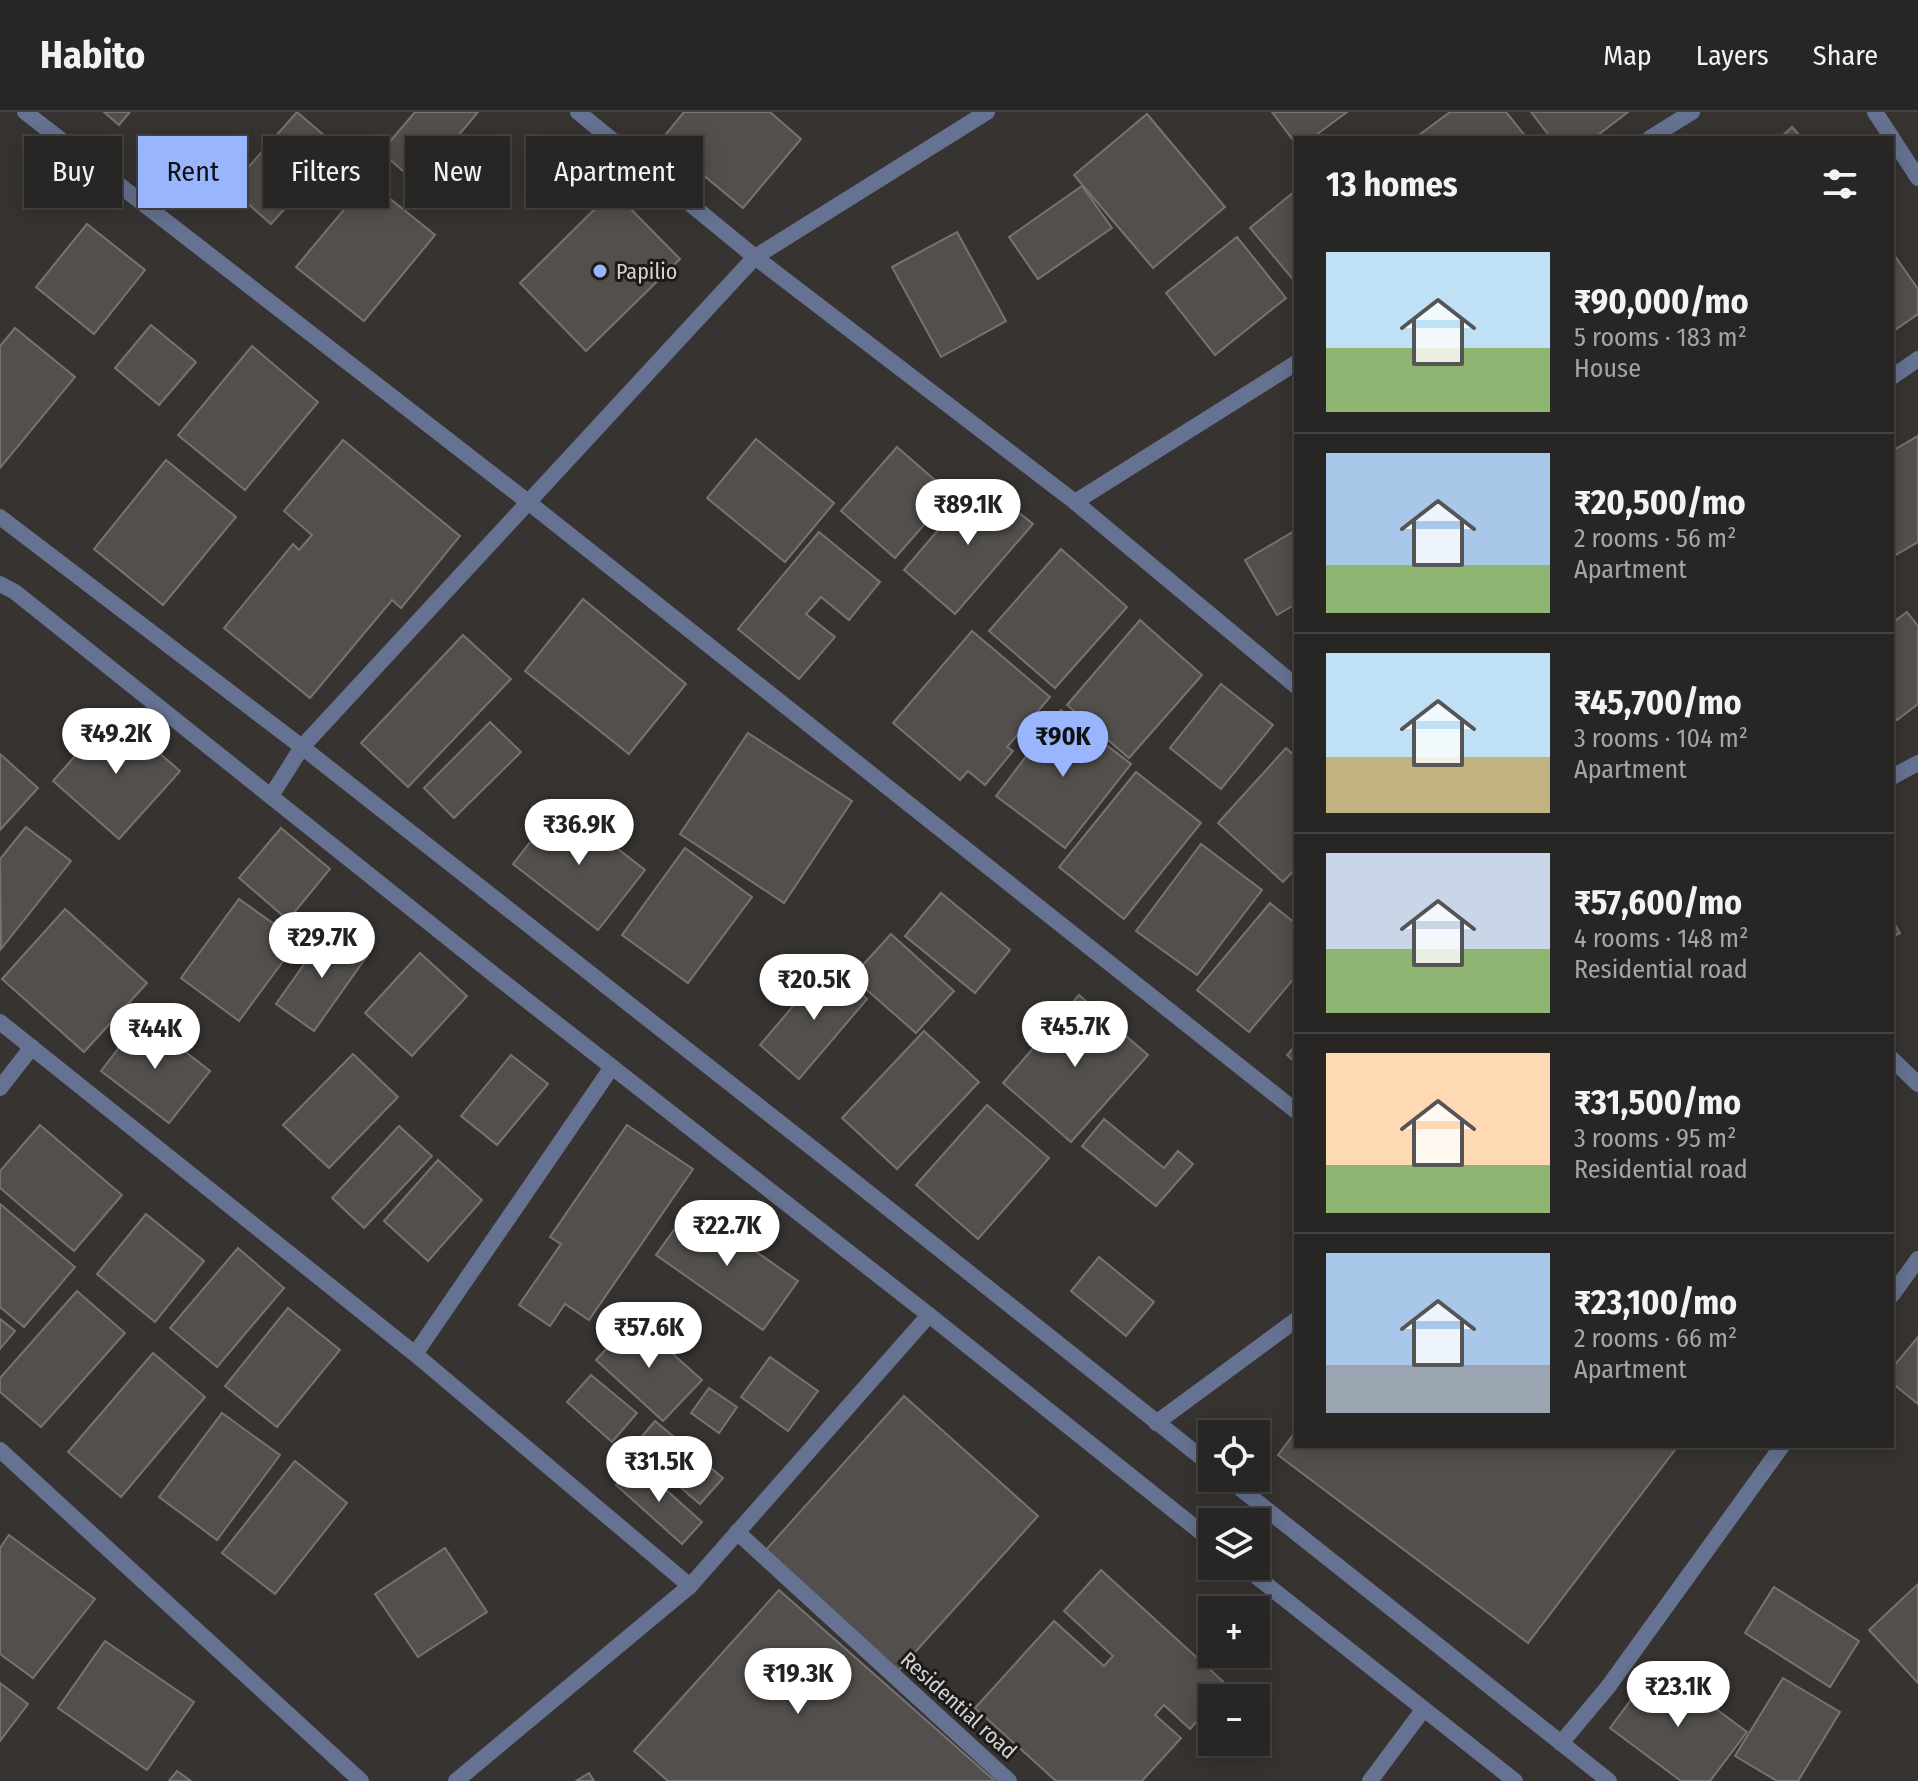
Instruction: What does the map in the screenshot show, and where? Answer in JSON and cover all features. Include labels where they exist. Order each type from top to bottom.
[{"type":"street","points":[[25,112],[528,502],[1294,1109]]},
{"type":"street","points":[[578,112],[755,257],[1075,502],[1294,684]]},
{"type":"street","points":[[271,796],[302,747],[755,257],[987,112]]},
{"type":"street","points":[[1653,136],[1692,112]]},
{"type":"street","points":[[1875,112],[1891,136]]},
{"type":"street","points":[[1894,141],[1918,178]]},
{"type":"street","points":[[1894,376],[1918,359]]},
{"type":"street","points":[[1075,502],[1294,364]]},
{"type":"street","points":[[0,517],[302,747],[1198,1455]]},
{"type":"street","points":[[0,584],[15,592],[1198,1530]]},
{"type":"street","points":[[1894,776],[1918,763]]},
{"type":"street","points":[[0,1022],[415,1354],[690,1586]]},
{"type":"street","points":[[0,1088],[32,1047]]},
{"type":"street","points":[[1894,1061],[1918,1084]]},
{"type":"street","points":[[415,1354],[612,1067]]},
{"type":"street","points":[[1894,1292],[1918,1259]]},
{"type":"street","points":[[456,1781],[690,1586],[929,1315]]},
{"type":"street","points":[[1156,1423],[1294,1321]]},
{"type":"street","points":[[1561,1743],[1608,1687],[1781,1448]]},
{"type":"street","points":[[0,1450],[361,1781]]},
{"type":"street","points":[[1245,1492],[1609,1781]]},
{"type":"street","name":"Residential road","points":[[737,1532],[1009,1781]]},
{"type":"street","points":[[1260,1580],[1515,1781]]},
{"type":"street","points":[[1370,1781],[1423,1710]]},
{"type":"building","points":[[104,112],[130,112],[119,125]]},
{"type":"building","points":[[297,112],[325,136],[276,136]]},
{"type":"building","points":[[415,112],[478,112],[458,136],[405,136],[405,173],[389,159],[389,143]]},
{"type":"building","points":[[684,112],[770,112],[801,139],[743,208],[703,175],[703,136],[664,136]]},
{"type":"building","points":[[1272,112],[1347,112],[1315,136],[1294,136],[1294,141]]},
{"type":"building","points":[[1450,112],[1506,112],[1525,136],[1420,136]]},
{"type":"building","points":[[1531,112],[1628,112],[1597,136],[1549,136]]},
{"type":"building","points":[[1147,114],[1225,207],[1153,268],[1074,175]]},
{"type":"building","points":[[1792,127],[1800,136],[1782,136]]},
{"type":"building","points":[[263,151],[263,208],[285,208],[271,224],[247,203],[247,169]]},
{"type":"building","points":[[1082,186],[1112,228],[1038,279],[1009,237]]},
{"type":"building","points":[[1294,192],[1294,281],[1250,228]]},
{"type":"building","points":[[389,198],[435,235],[364,321],[296,267],[345,208],[389,208]]},
{"type":"building","name":"Papilio","points":[[596,208],[630,208],[680,259],[586,351],[520,283]]},
{"type":"building","points":[[87,224],[145,270],[94,334],[36,287]]},
{"type":"building","points":[[957,232],[1006,321],[941,357],[892,267]]},
{"type":"building","points":[[1237,237],[1286,298],[1215,355],[1166,293]]},
{"type":"building","points":[[1894,255],[1918,289],[1918,314],[1894,331]]},
{"type":"building","points":[[151,325],[196,362],[159,405],[115,368]]},
{"type":"building","points":[[15,328],[75,377],[0,468],[0,346]]},
{"type":"building","points":[[252,346],[318,402],[245,490],[178,435]]},
{"type":"building","points":[[1918,436],[1918,542],[1894,556],[1894,450]]},
{"type":"building","points":[[756,439],[834,503],[785,562],[707,498]]},
{"type":"building","points":[[343,440],[460,536],[401,608],[392,600],[310,698],[224,628],[293,544],[299,550],[312,535],[284,511]]},
{"type":"building","points":[[897,447],[951,494],[895,558],[841,511]]},
{"type":"building","points":[[166,460],[236,517],[163,605],[94,549]]},
{"type":"building","points":[[980,481],[1033,524],[955,614],[904,570]]},
{"type":"building","points":[[1294,531],[1294,605],[1277,615],[1245,560]]},
{"type":"building","points":[[819,532],[880,582],[849,620],[821,597],[806,614],[835,637],[799,679],[738,629]]},
{"type":"building","points":[[1061,549],[1127,607],[1055,688],[989,631]]},
{"type":"building","points":[[583,599],[686,684],[629,754],[525,671]]},
{"type":"building","points":[[1907,612],[1918,626],[1918,704],[1897,720],[1894,716],[1894,622]]},
{"type":"building","points":[[1140,620],[1202,675],[1129,758],[1067,705]]},
{"type":"building","points":[[972,631],[1050,697],[1007,747],[1013,751],[985,785],[968,771],[960,780],[893,723]]},
{"type":"building","points":[[463,635],[511,679],[408,787],[361,743]]},
{"type":"building","points":[[1221,684],[1273,725],[1221,789],[1170,748]]},
{"type":"building","points":[[1061,710],[1131,764],[1065,848],[996,796]]},
{"type":"building","points":[[113,713],[180,771],[119,839],[53,781]]},
{"type":"building","points":[[490,722],[521,752],[454,818],[424,788]]},
{"type":"building","points":[[748,733],[852,801],[784,903],[680,834]]},
{"type":"building","points":[[1286,748],[1294,755],[1294,870],[1283,882],[1218,823]]},
{"type":"building","points":[[0,754],[38,788],[0,830]]},
{"type":"building","points":[[1136,772],[1201,823],[1124,919],[1059,867]]},
{"type":"building","points":[[560,804],[645,870],[598,930],[513,864]]},
{"type":"building","points":[[26,827],[71,861],[1,949],[0,859]]},
{"type":"building","points":[[281,828],[330,869],[288,920],[239,878]]},
{"type":"building","points":[[1201,844],[1262,890],[1197,975],[1136,931]]},
{"type":"building","points":[[685,848],[752,897],[688,983],[622,935]]},
{"type":"building","points":[[941,893],[1010,950],[975,993],[905,936]]},
{"type":"building","points":[[239,899],[298,941],[239,1021],[181,978]]},
{"type":"building","points":[[1270,903],[1294,922],[1294,978],[1249,1032],[1197,990]]},
{"type":"building","points":[[65,909],[147,983],[84,1052],[2,979]]},
{"type":"building","points":[[329,929],[367,956],[314,1031],[276,1004]]},
{"type":"building","points":[[891,934],[954,991],[916,1033],[852,977]]},
{"type":"building","points":[[420,953],[467,996],[412,1056],[365,1013]]},
{"type":"building","points":[[828,965],[867,999],[799,1079],[760,1045]]},
{"type":"building","points":[[1079,995],[1148,1055],[1071,1142],[1003,1083]]},
{"type":"building","points":[[142,1018],[210,1071],[169,1123],[101,1071]]},
{"type":"building","points":[[924,1031],[979,1082],[897,1169],[842,1118]]},
{"type":"building","points":[[1294,1047],[1294,1061],[1287,1055]]},
{"type":"building","points":[[353,1054],[398,1097],[329,1168],[283,1125]]},
{"type":"building","points":[[511,1055],[548,1084],[497,1145],[461,1116]]},
{"type":"building","points":[[987,1105],[1049,1158],[978,1239],[916,1185]]},
{"type":"building","points":[[1104,1119],[1164,1168],[1178,1151],[1193,1164],[1156,1206],[1082,1146]]},
{"type":"building","points":[[40,1125],[122,1195],[74,1251],[0,1188],[0,1171]]},
{"type":"building","points":[[627,1125],[693,1169],[589,1320],[565,1304],[550,1326],[519,1305],[561,1244],[550,1237]]},
{"type":"building","points":[[399,1126],[432,1156],[364,1228],[332,1198]]},
{"type":"building","points":[[438,1160],[482,1200],[428,1261],[384,1221]]},
{"type":"building","points":[[0,1204],[75,1267],[24,1327],[0,1307]]},
{"type":"building","points":[[691,1206],[798,1281],[763,1330],[656,1255]]},
{"type":"building","points":[[146,1214],[204,1261],[155,1322],[97,1274]]},
{"type":"building","points":[[238,1248],[284,1288],[217,1367],[170,1328]]},
{"type":"building","points":[[1099,1257],[1154,1302],[1126,1336],[1071,1291]]},
{"type":"building","points":[[77,1291],[125,1333],[41,1427],[0,1392],[0,1378]]},
{"type":"building","points":[[288,1308],[340,1350],[277,1427],[225,1386]]},
{"type":"building","points":[[0,1319],[15,1331],[0,1349]]},
{"type":"building","points":[[634,1319],[702,1380],[663,1421],[596,1360]]},
{"type":"building","points":[[1918,1337],[1918,1404],[1894,1385],[1894,1366]]},
{"type":"building","points":[[153,1353],[205,1397],[121,1497],[68,1452]]},
{"type":"building","points":[[770,1357],[818,1391],[788,1431],[741,1397]]},
{"type":"building","points":[[591,1375],[637,1413],[612,1442],[567,1402]]},
{"type":"building","points":[[709,1388],[737,1407],[719,1433],[691,1413]]},
{"type":"building","points":[[904,1396],[1038,1516],[898,1671],[764,1552]]},
{"type":"building","points":[[222,1413],[280,1455],[217,1540],[159,1497]]},
{"type":"building","points":[[655,1421],[723,1478],[700,1504],[633,1447]]},
{"type":"building","points":[[1294,1434],[1294,1448],[1676,1448],[1528,1643],[1278,1455]]},
{"type":"building","points":[[295,1461],[347,1503],[275,1594],[222,1553]]},
{"type":"building","points":[[636,1463],[702,1522],[682,1544],[616,1485]]},
{"type":"building","points":[[9,1535],[95,1599],[33,1678],[0,1654],[0,1548]]},
{"type":"building","points":[[445,1548],[487,1612],[418,1657],[375,1594]]},
{"type":"building","points":[[1101,1570],[1198,1659],[1198,1668],[1208,1668],[1226,1684],[1198,1684],[1198,1720],[1190,1729],[1164,1705],[1155,1715],[1181,1738],[1142,1781],[1056,1781],[975,1708],[1054,1621],[1104,1666],[1113,1656],[1064,1611]]},
{"type":"building","points":[[1918,1584],[1918,1683],[1869,1630]]},
{"type":"building","points":[[1774,1587],[1859,1641],[1830,1687],[1745,1633]]},
{"type":"building","points":[[779,1590],[995,1781],[668,1781],[634,1751]]},
{"type":"building","points":[[105,1641],[194,1702],[147,1770],[58,1708]]},
{"type":"building","points":[[1657,1665],[1747,1732],[1710,1781],[1681,1781],[1610,1728]]},
{"type":"building","points":[[1783,1678],[1840,1712],[1798,1781],[1777,1781],[1735,1756]]},
{"type":"building","points":[[0,1683],[28,1704],[0,1741]]},
{"type":"building","points":[[177,1771],[191,1781],[169,1781]]},
{"type":"building","points":[[589,1773],[594,1781],[576,1781]]},
{"type":"place","name":"Papilio","points":[[600,271]]}]
